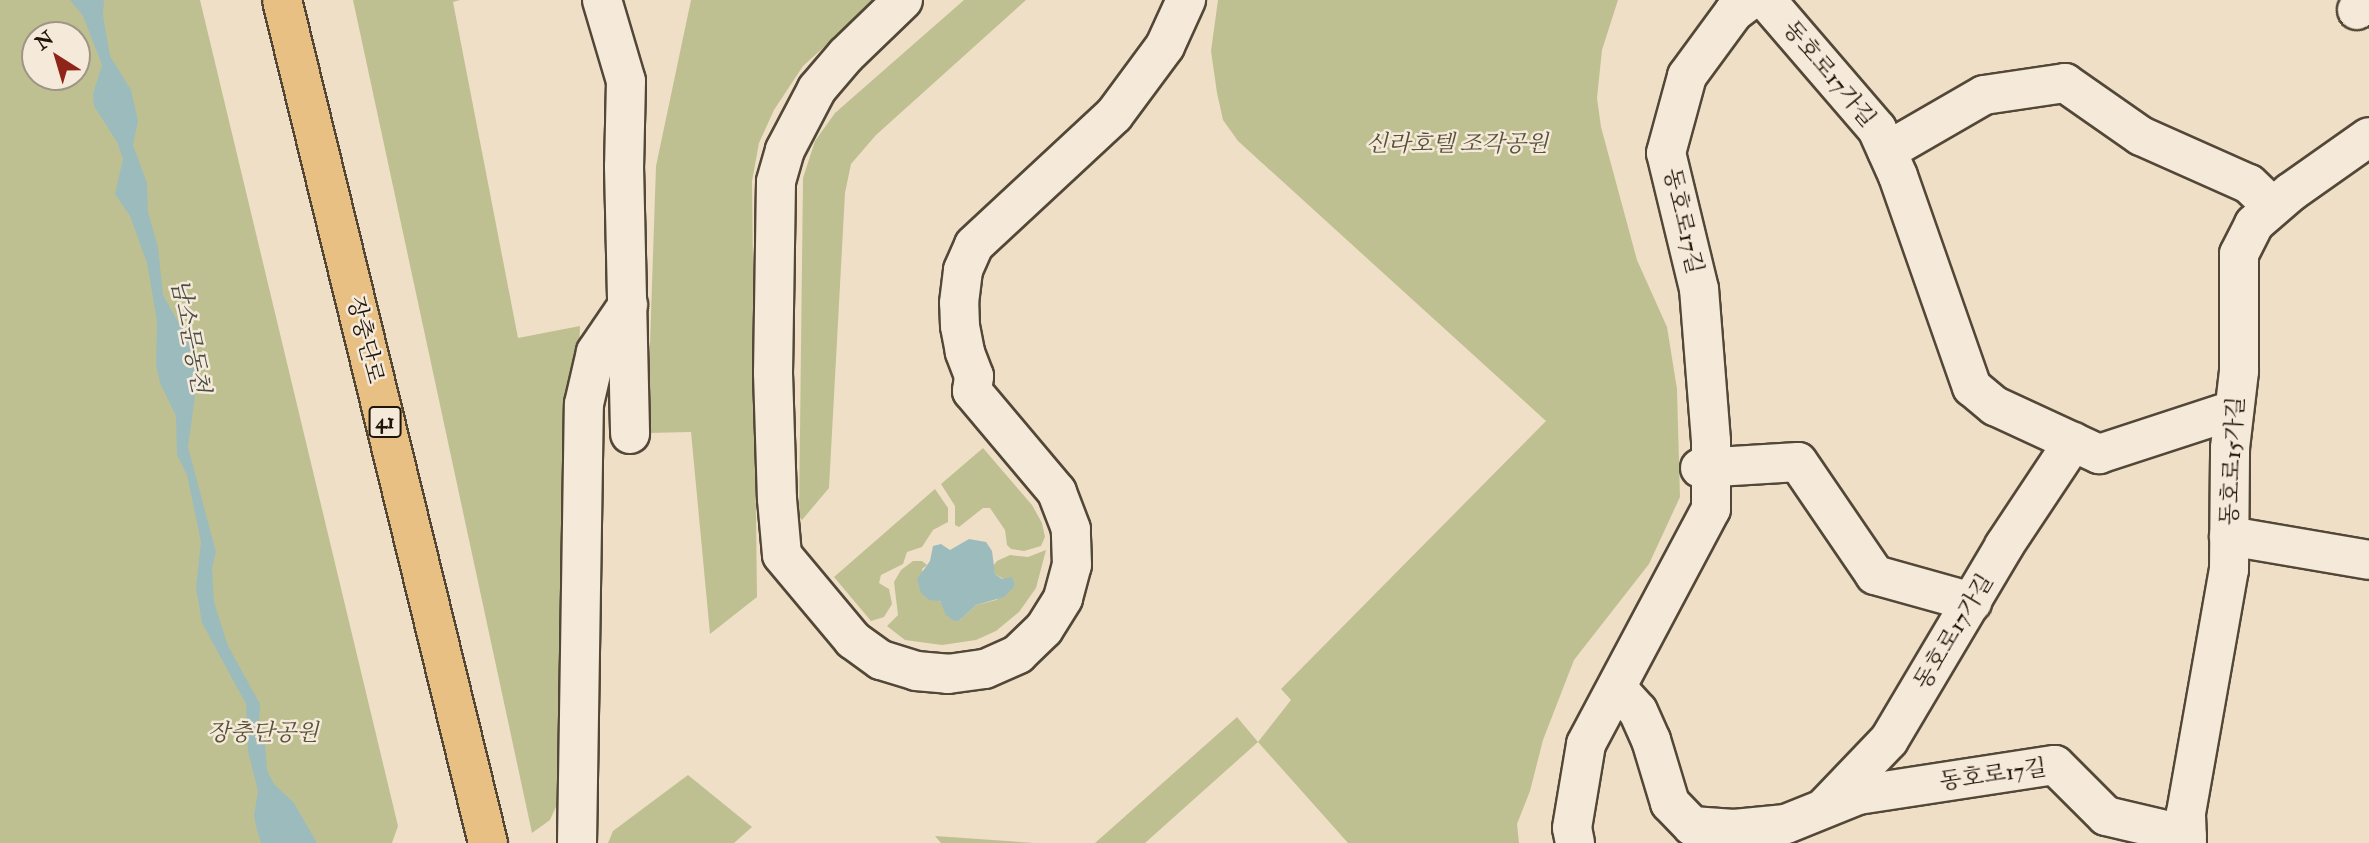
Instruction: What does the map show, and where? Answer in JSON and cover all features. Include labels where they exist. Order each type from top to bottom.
[{"type":"main road","name":"장충단로","points":[[282,0],[488,843]]},
{"type":"street","points":[[602,0],[626,81],[624,166],[630,435]]},
{"type":"street","points":[[903,0],[846,55],[817,89],[785,150],[776,181],[773,373],[777,499],[782,555],[853,640],[881,660],[916,670],[948,674],[985,669],[1018,654],[1044,628],[1063,598],[1072,565],[1071,529],[1057,492],[972,391],[974,376],[965,352],[960,326],[959,303],[963,270],[974,245],[1114,115],[1165,46],[1186,0]]},
{"type":"street","name":"동호로17길","points":[[1575,843],[1572,828],[1586,744],[1711,509],[1706,468],[1699,289],[1666,153],[1687,76],[1734,12],[1750,0]]},
{"type":"street","name":"동호로17가길","points":[[1766,0],[1877,129],[1972,387],[1995,406],[2099,454],[2234,410]]},
{"type":"street","name":"동호로17가길","points":[[1887,151],[1984,95],[2065,83],[2141,136],[2249,184],[2273,207]]},
{"type":"street","name":"동호로15가길","points":[[2187,839],[2186,813],[2229,570],[2230,448],[2239,371],[2239,254],[2254,224],[2369,137]]},
{"type":"street","points":[[577,843],[584,404],[596,352],[628,305]]},
{"type":"street","name":"동호로17가길","points":[[1817,827],[1889,740],[2004,547],[2073,442]]},
{"type":"street","points":[[1706,468],[1798,462],[1875,575],[1972,602]]},
{"type":"street","points":[[2230,536],[2369,559]]},
{"type":"street","name":"동호로17길","points":[[1617,688],[1638,711],[1651,740],[1670,803],[1692,825],[1734,829],[1786,824],[1817,827],[1858,795],[2055,765],[2106,816],[2187,839]]},
{"type":"green space","name":"장충단공원","points":[[0,0],[200,0],[398,826],[392,843],[0,843]]},
{"type":"green space","points":[[353,0],[460,0],[453,2],[518,338],[580,326],[560,798],[550,820],[532,833]]},
{"type":"green space","points":[[691,0],[876,0],[803,66],[774,110],[759,143],[752,181],[757,597],[710,634],[691,432],[647,433],[656,166]]},
{"type":"green space","points":[[964,0],[1026,0],[876,135],[851,164],[845,193],[829,488],[802,520],[799,517],[803,178],[815,141],[835,113]]},
{"type":"green space","name":"신라호텔 조각공원","points":[[1218,0],[1618,0],[1602,50],[1597,98],[1601,127],[1637,260],[1667,327],[1677,389],[1680,497],[1649,564],[1574,660],[1543,740],[1530,791],[1517,824],[1519,843],[1348,843],[1258,742],[1291,700],[1281,689],[1546,421],[1238,141],[1223,120],[1211,51]]},
{"type":"green space","points":[[983,448],[1032,505],[1042,523],[1045,537],[1041,546],[1024,551],[1011,549],[1007,545],[1005,530],[990,508],[983,508],[959,527],[955,525],[955,506],[941,484]]},
{"type":"green space","points":[[935,489],[948,508],[948,522],[933,530],[922,547],[907,552],[903,564],[881,575],[879,583],[889,589],[892,604],[884,617],[871,621],[834,577]]},
{"type":"green space","points":[[1046,550],[1036,588],[1019,612],[996,631],[976,640],[942,645],[905,640],[887,626],[898,615],[894,582],[901,570],[913,561],[922,561],[927,565],[922,569],[929,600],[936,598],[960,620],[976,605],[996,600],[1015,586],[995,574],[993,566],[997,561],[1010,555],[1028,557]]},
{"type":"green space","points":[[1237,717],[1258,742],[1145,843],[1095,843]]},
{"type":"green space","points":[[688,775],[752,827],[734,843],[608,843],[613,831]]},
{"type":"green space","points":[[935,836],[1035,843],[941,843]]},
{"type":"water","points":[[70,0],[104,0],[103,15],[110,56],[131,90],[138,121],[133,145],[147,183],[148,212],[158,247],[163,295],[200,361],[188,447],[216,552],[212,568],[214,602],[228,646],[260,704],[259,727],[265,744],[267,770],[274,784],[294,803],[317,843],[261,843],[257,830],[254,816],[258,791],[248,751],[246,704],[202,623],[196,588],[201,542],[187,475],[177,455],[176,416],[160,383],[156,365],[157,321],[147,263],[130,216],[115,194],[123,159],[117,142],[94,106],[93,94],[102,65],[91,37],[91,21],[85,21]]},
{"type":"water","points":[[969,539],[986,542],[992,551],[995,574],[1002,579],[1012,577],[1015,586],[1004,597],[976,605],[960,620],[954,621],[946,615],[940,601],[929,600],[921,593],[917,579],[930,561],[933,546],[941,544],[950,550]]},
{"type":"water label","name":"남소문동천","points":[[190,336]]}]
